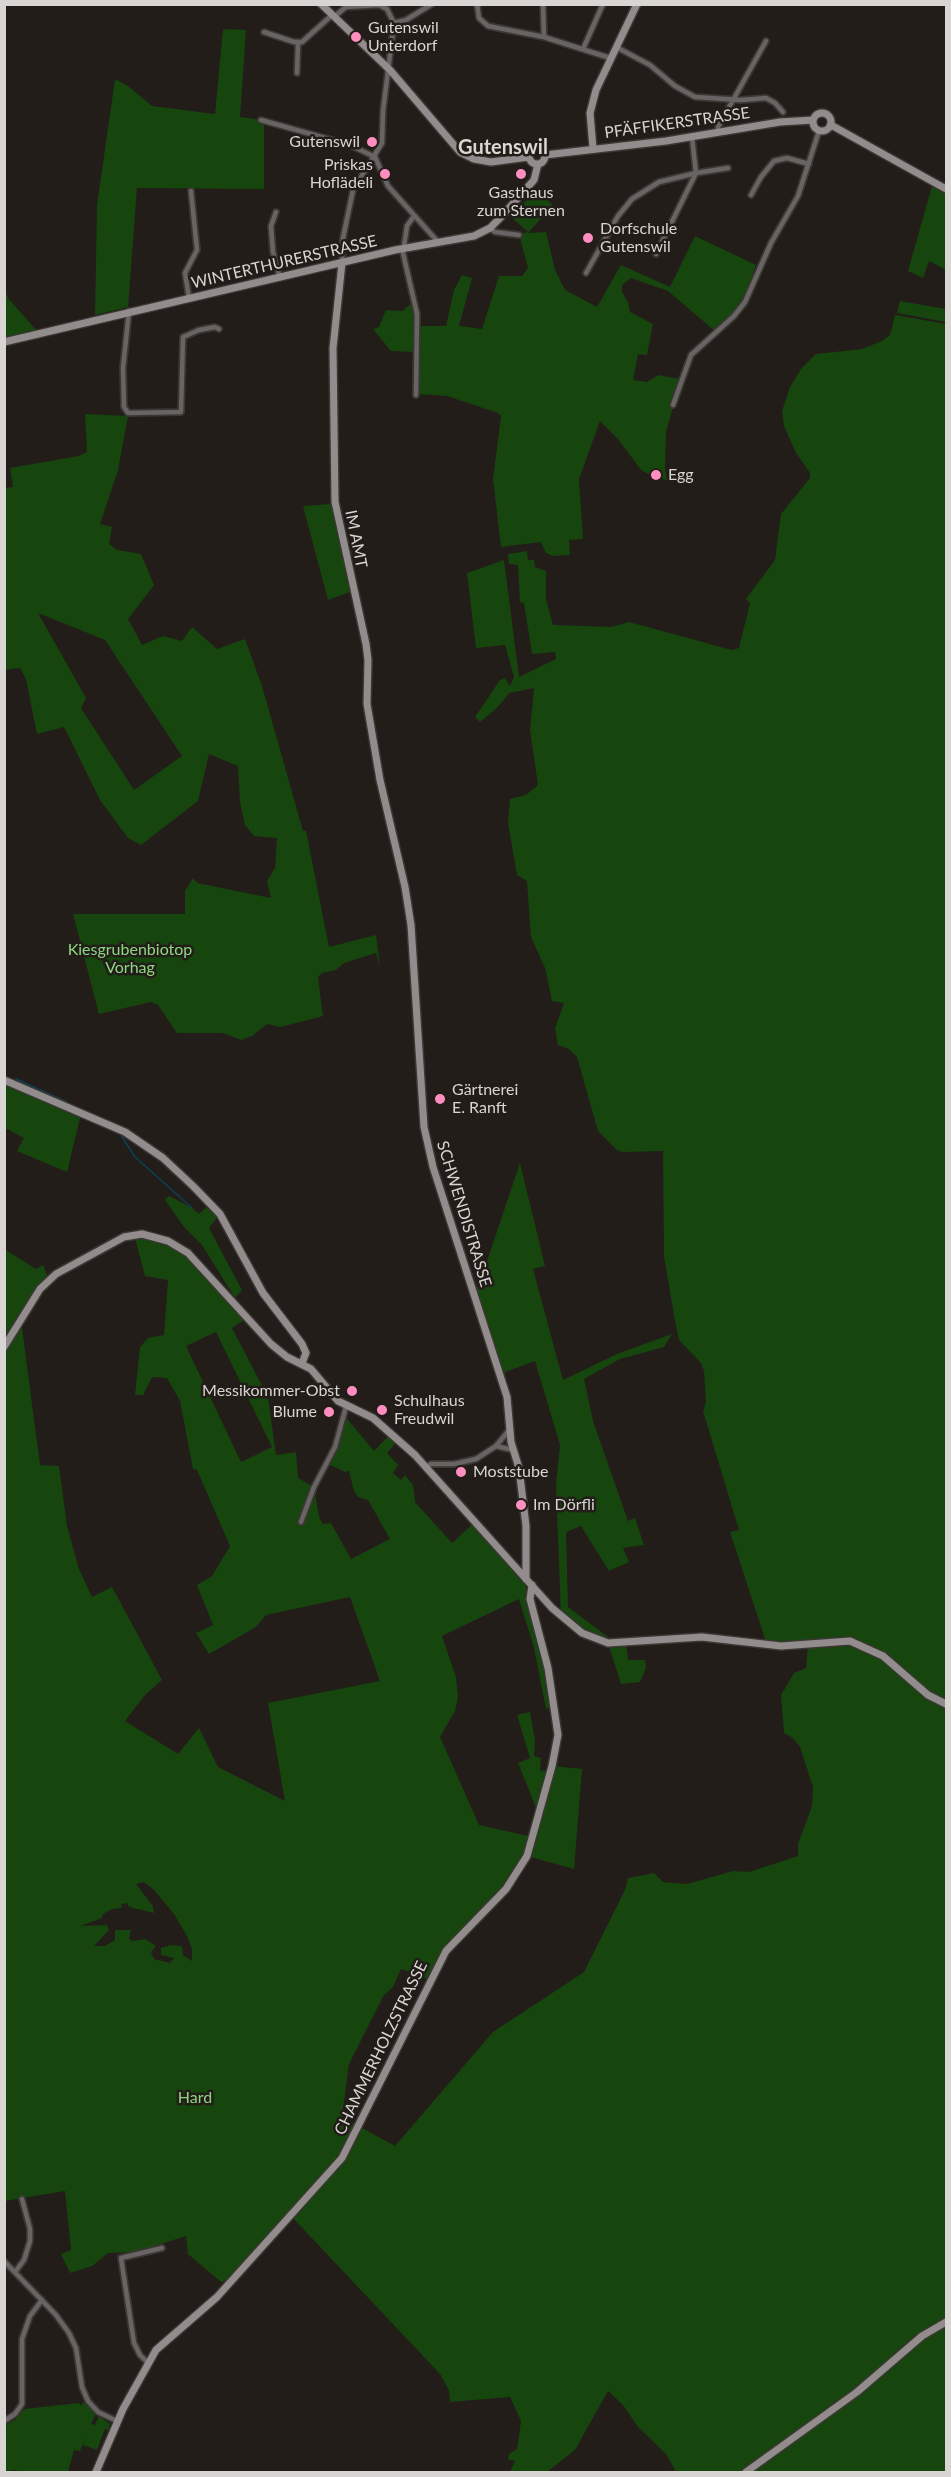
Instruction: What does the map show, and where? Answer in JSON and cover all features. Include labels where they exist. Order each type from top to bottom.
[{"type":"street","points":[[321,4],[390,70],[460,152],[474,159],[491,162],[529,157]]},
{"type":"street","points":[[394,23],[406,20],[432,4]]},
{"type":"street","points":[[477,4],[478,16],[483,23],[610,58]]},
{"type":"street","points":[[543,4],[544,38]]},
{"type":"street","points":[[582,49],[603,4]]},
{"type":"street","points":[[593,148],[590,112],[596,90],[637,4]]},
{"type":"street","points":[[264,32],[298,43],[346,8],[376,5],[387,9],[394,23],[390,70],[383,111],[382,143],[351,197],[342,263]]},
{"type":"street","points":[[718,133],[718,128],[766,41]]},
{"type":"street","points":[[297,73],[298,43]]},
{"type":"street","points":[[616,47],[649,64],[675,86],[695,97],[769,99],[783,112]]},
{"type":"street","name":"PFÄFFIKERSTRASSE","points":[[545,155],[692,137],[780,122],[813,120],[817,114],[824,113],[831,118],[831,125],[946,189]]},
{"type":"street","points":[[261,120],[350,145],[375,157],[384,180],[436,240]]},
{"type":"street","points":[[673,405],[691,355],[734,316],[745,302],[768,249],[798,196],[819,131],[813,120]]},
{"type":"street","points":[[819,131],[826,131],[831,125]]},
{"type":"street","points":[[656,255],[696,173],[692,137]]},
{"type":"street","points":[[536,148],[542,150],[545,155],[544,161],[538,164],[533,163],[529,157],[531,151],[536,148]]},
{"type":"street","points":[[752,195],[761,177],[774,161],[787,158],[809,164]]},
{"type":"street","name":"WINTERTHURERSTRASSE","points":[[4,342],[404,247],[436,240],[474,236],[490,228],[534,180],[538,164]]},
{"type":"street","points":[[586,273],[614,222],[628,204],[659,182],[728,168]]},
{"type":"street","points":[[189,298],[186,273],[197,250],[191,191]]},
{"type":"street","points":[[276,212],[271,226],[273,252],[280,278]]},
{"type":"street","points":[[414,216],[407,226],[404,247],[409,289],[417,314],[416,395]]},
{"type":"street","points":[[490,228],[495,232],[519,235]]},
{"type":"street","name":"IM AMT","points":[[342,263],[333,348],[335,502],[366,644],[367,704],[388,816]]},
{"type":"street","points":[[129,311],[123,368],[124,407],[128,413],[181,412],[183,337],[199,330],[215,327],[219,329]]},
{"type":"street","name":"SCHWENDISTRASSE","points":[[388,816],[405,887],[411,925],[420,1094],[428,1147],[507,1397],[526,1526],[529,1582]]},
{"type":"street","points":[[4,1080],[125,1132],[163,1158],[193,1186],[220,1214],[263,1293],[302,1344],[306,1353],[302,1363]]},
{"type":"street","points":[[4,1347],[40,1289],[56,1274],[117,1240],[142,1234],[168,1241],[188,1254],[271,1344],[287,1357],[302,1363],[346,1407],[373,1418],[426,1467],[529,1582],[570,1624],[590,1637],[609,1643],[702,1637],[790,1646],[837,1641],[860,1644],[883,1656],[928,1695],[946,1704]]},
{"type":"street","points":[[301,1522],[314,1487],[335,1447],[346,1407]]},
{"type":"street","points":[[426,1467],[435,1463],[468,1462],[496,1446],[510,1429]]},
{"type":"street","points":[[496,1446],[513,1450]]},
{"type":"street","name":"CHAMMERHOLZSTRASSE","points":[[96,2472],[117,2421],[148,2363],[166,2340],[217,2297],[342,2158],[446,1951],[506,1889],[527,1856],[551,1773],[558,1735],[548,1668],[529,1582]]},
{"type":"street","points":[[15,2272],[24,2260],[30,2241],[30,2227],[22,2199]]},
{"type":"street","points":[[148,2363],[139,2354],[134,2343],[121,2258],[162,2248]]},
{"type":"street","points":[[4,2261],[62,2322],[72,2338],[88,2401],[98,2412],[117,2421]]},
{"type":"street","points":[[4,2421],[15,2414],[22,2404],[22,2339],[30,2316],[42,2300]]},
{"type":"street","points":[[746,2472],[856,2392],[922,2336],[946,2322]]},
{"type":"green space","points":[[223,29],[246,30],[240,117],[261,120],[264,124],[264,189],[137,188],[128,307],[95,315],[97,205],[115,79],[128,86],[152,106],[215,114]]},
{"type":"green space","points":[[932,186],[946,193],[946,270],[929,261],[923,278],[908,271]]},
{"type":"green space","points":[[536,190],[553,205],[528,233],[546,232],[555,270],[565,290],[597,307],[621,265],[670,287],[695,236],[756,265],[743,300],[726,323],[716,332],[668,291],[631,278],[622,285],[622,292],[628,302],[630,312],[653,324],[647,355],[638,354],[633,380],[647,382],[658,375],[681,379],[666,432],[667,480],[654,477],[641,470],[618,439],[600,421],[579,479],[583,539],[569,540],[570,555],[553,556],[546,553],[541,542],[501,547],[493,479],[501,416],[447,396],[418,394],[415,352],[391,351],[373,329],[379,327],[386,310],[403,311],[410,304],[420,326],[446,326],[454,290],[462,275],[472,278],[459,326],[482,329],[499,276],[522,276],[528,268],[519,234],[528,232],[511,217]]},
{"type":"green space","points":[[4,285],[8,298],[38,332],[91,320],[90,326],[5,347]]},
{"type":"green space","points":[[900,301],[946,309],[946,322],[897,313]]},
{"type":"green space","name":"Hard","points":[[895,315],[946,324],[946,2472],[676,2472],[666,2454],[638,2427],[623,2405],[608,2391],[575,2450],[547,2472],[510,2472],[515,2461],[508,2460],[509,2454],[517,2449],[521,2421],[510,2397],[450,2402],[449,2390],[440,2374],[291,2216],[235,2278],[221,2282],[188,2254],[186,2236],[135,2252],[108,2253],[92,2266],[70,2273],[61,2254],[71,2250],[65,2191],[5,2201],[4,1249],[36,1269],[43,1265],[49,1280],[21,1320],[40,1465],[59,1466],[67,1526],[79,1569],[92,1597],[112,1587],[162,1680],[145,1695],[125,1721],[178,1754],[199,1728],[218,1767],[285,1801],[268,1703],[380,1681],[350,1597],[266,1615],[256,1627],[209,1654],[196,1633],[213,1625],[197,1585],[212,1576],[230,1546],[197,1470],[193,1469],[180,1401],[167,1378],[152,1377],[143,1395],[135,1395],[140,1347],[148,1338],[164,1335],[168,1280],[145,1276],[134,1234],[177,1246],[247,1318],[232,1328],[268,1397],[276,1455],[296,1452],[298,1478],[314,1487],[319,1517],[323,1524],[331,1523],[351,1559],[390,1539],[368,1500],[358,1497],[354,1491],[349,1471],[345,1472],[328,1464],[344,1415],[374,1451],[391,1433],[398,1440],[387,1453],[398,1465],[393,1473],[401,1480],[405,1475],[413,1485],[415,1502],[452,1543],[475,1522],[524,1579],[555,1706],[546,1709],[534,1648],[519,1599],[442,1636],[456,1677],[458,1697],[455,1711],[440,1737],[479,1825],[533,1837],[539,1815],[518,1763],[530,1758],[517,1715],[530,1712],[535,1740],[534,1756],[541,1758],[540,1770],[551,1773],[552,1766],[582,1769],[574,1869],[527,1856],[520,1869],[463,1930],[430,1980],[401,1969],[393,1987],[384,1995],[349,2064],[342,2117],[395,2146],[493,2032],[584,1972],[625,1890],[628,1878],[654,1873],[663,1882],[687,1884],[733,1871],[749,1872],[798,1856],[798,1844],[812,1806],[813,1787],[800,1747],[793,1738],[784,1733],[781,1695],[794,1673],[806,1668],[808,1645],[767,1645],[730,1532],[739,1530],[703,1411],[706,1402],[704,1371],[701,1363],[679,1340],[675,1321],[664,1256],[663,1151],[623,1152],[617,1150],[598,1131],[577,1057],[569,1049],[558,1045],[555,1028],[564,1003],[552,1001],[545,968],[531,937],[527,881],[517,875],[508,823],[510,799],[526,795],[538,785],[530,730],[534,688],[509,693],[498,707],[480,722],[475,717],[500,680],[505,678],[510,686],[514,677],[505,645],[476,648],[467,573],[504,560],[519,677],[556,659],[555,652],[532,654],[524,603],[520,602],[518,565],[509,564],[508,554],[527,551],[528,560],[534,560],[535,567],[546,571],[546,599],[553,625],[612,627],[629,622],[732,650],[739,648],[750,603],[746,599],[775,560],[781,514],[810,478],[810,473],[796,453],[784,426],[782,411],[790,387],[801,369],[816,354],[862,349],[890,335]],"holes":[[[216,1332],[272,1447],[241,1462],[186,1346]],[[144,1882],[154,1890],[174,1914],[192,1949],[192,1961],[183,1955],[182,1946],[171,1945],[161,1948],[161,1955],[174,1958],[170,1963],[154,1959],[151,1952],[156,1946],[145,1939],[132,1941],[129,1938],[131,1930],[115,1930],[115,1940],[105,1946],[94,1946],[109,1930],[107,1925],[80,1926],[102,1918],[103,1914],[112,1909],[122,1908],[121,1904],[127,1903],[129,1907],[154,1913],[153,1906],[136,1884]]]},
{"type":"green space","name":"Kiesgrubenbiotop Vorhag","points":[[85,414],[128,416],[118,470],[100,524],[112,527],[109,544],[117,550],[141,554],[154,585],[128,619],[142,645],[163,636],[182,641],[192,627],[217,649],[245,639],[262,686],[303,831],[306,831],[329,947],[376,935],[380,967],[376,953],[344,963],[336,970],[322,973],[318,977],[323,1016],[281,1027],[267,1024],[252,1036],[241,1040],[223,1033],[177,1033],[158,1005],[151,1002],[99,1014],[73,914],[185,914],[185,891],[193,878],[197,883],[271,898],[267,881],[275,868],[277,838],[254,836],[245,825],[240,802],[238,766],[209,754],[198,801],[141,845],[128,838],[100,800],[64,727],[37,734],[26,679],[20,668],[5,670],[4,488],[13,487],[10,468],[79,456],[87,452]],"holes":[[[38,613],[105,640],[182,756],[134,790],[81,708],[86,698]]]},
{"type":"green space","points":[[332,504],[350,592],[328,600],[303,506]]},
{"type":"green space","points":[[4,1080],[81,1114],[67,1172],[17,1151],[24,1138],[5,1128]]},
{"type":"green space","points":[[520,1163],[545,1266],[533,1269],[563,1380],[617,1354],[672,1334],[664,1347],[620,1359],[584,1379],[593,1421],[628,1521],[635,1518],[644,1545],[623,1548],[629,1562],[609,1571],[581,1526],[566,1532],[568,1607],[616,1643],[626,1643],[628,1660],[645,1660],[646,1668],[640,1682],[621,1684],[608,1643],[598,1640],[561,1617],[556,1484],[560,1445],[535,1361],[500,1374],[473,1292],[479,1285]]},
{"type":"green space","points":[[169,1196],[199,1214],[211,1203],[220,1214],[209,1228],[242,1290],[235,1298],[202,1245],[184,1227],[165,1200]]},
{"type":"green space","points":[[86,2402],[96,2413],[91,2424],[95,2425],[99,2416],[110,2424],[108,2430],[105,2429],[97,2450],[83,2445],[86,2436],[80,2451],[74,2450],[68,2472],[13,2470],[5,2472],[5,2425],[15,2420],[24,2409],[79,2403],[82,2406],[82,2403]]},
{"type":"waterway","points":[[16,1079],[67,1102]]},
{"type":"waterway","points":[[119,1132],[135,1157],[192,1208]]},
{"type":"place","name":"Gutenswil Unterdorf","points":[[356,37]]},
{"type":"place","name":"Gutenswil","points":[[372,142]]},
{"type":"place","name":"Priskas Hoflädeli","points":[[385,174]]},
{"type":"place","name":"Gasthaus zum Sternen","points":[[521,174]]},
{"type":"place","name":"Dorfschule Gutenswil","points":[[588,238]]},
{"type":"place","name":"Egg","points":[[656,475]]},
{"type":"place","name":"Gärtnerei E. Ranft","points":[[440,1099]]},
{"type":"place","name":"Messikommer-Obst","points":[[352,1391]]},
{"type":"place","name":"Schulhaus Freudwil","points":[[382,1410]]},
{"type":"place","name":"Blume","points":[[329,1412]]},
{"type":"place","name":"Moststube","points":[[461,1472]]},
{"type":"place","name":"Im Dörfli","points":[[521,1505]]},
{"type":"district","name":"Gutenswil","points":[[503,148]]}]
